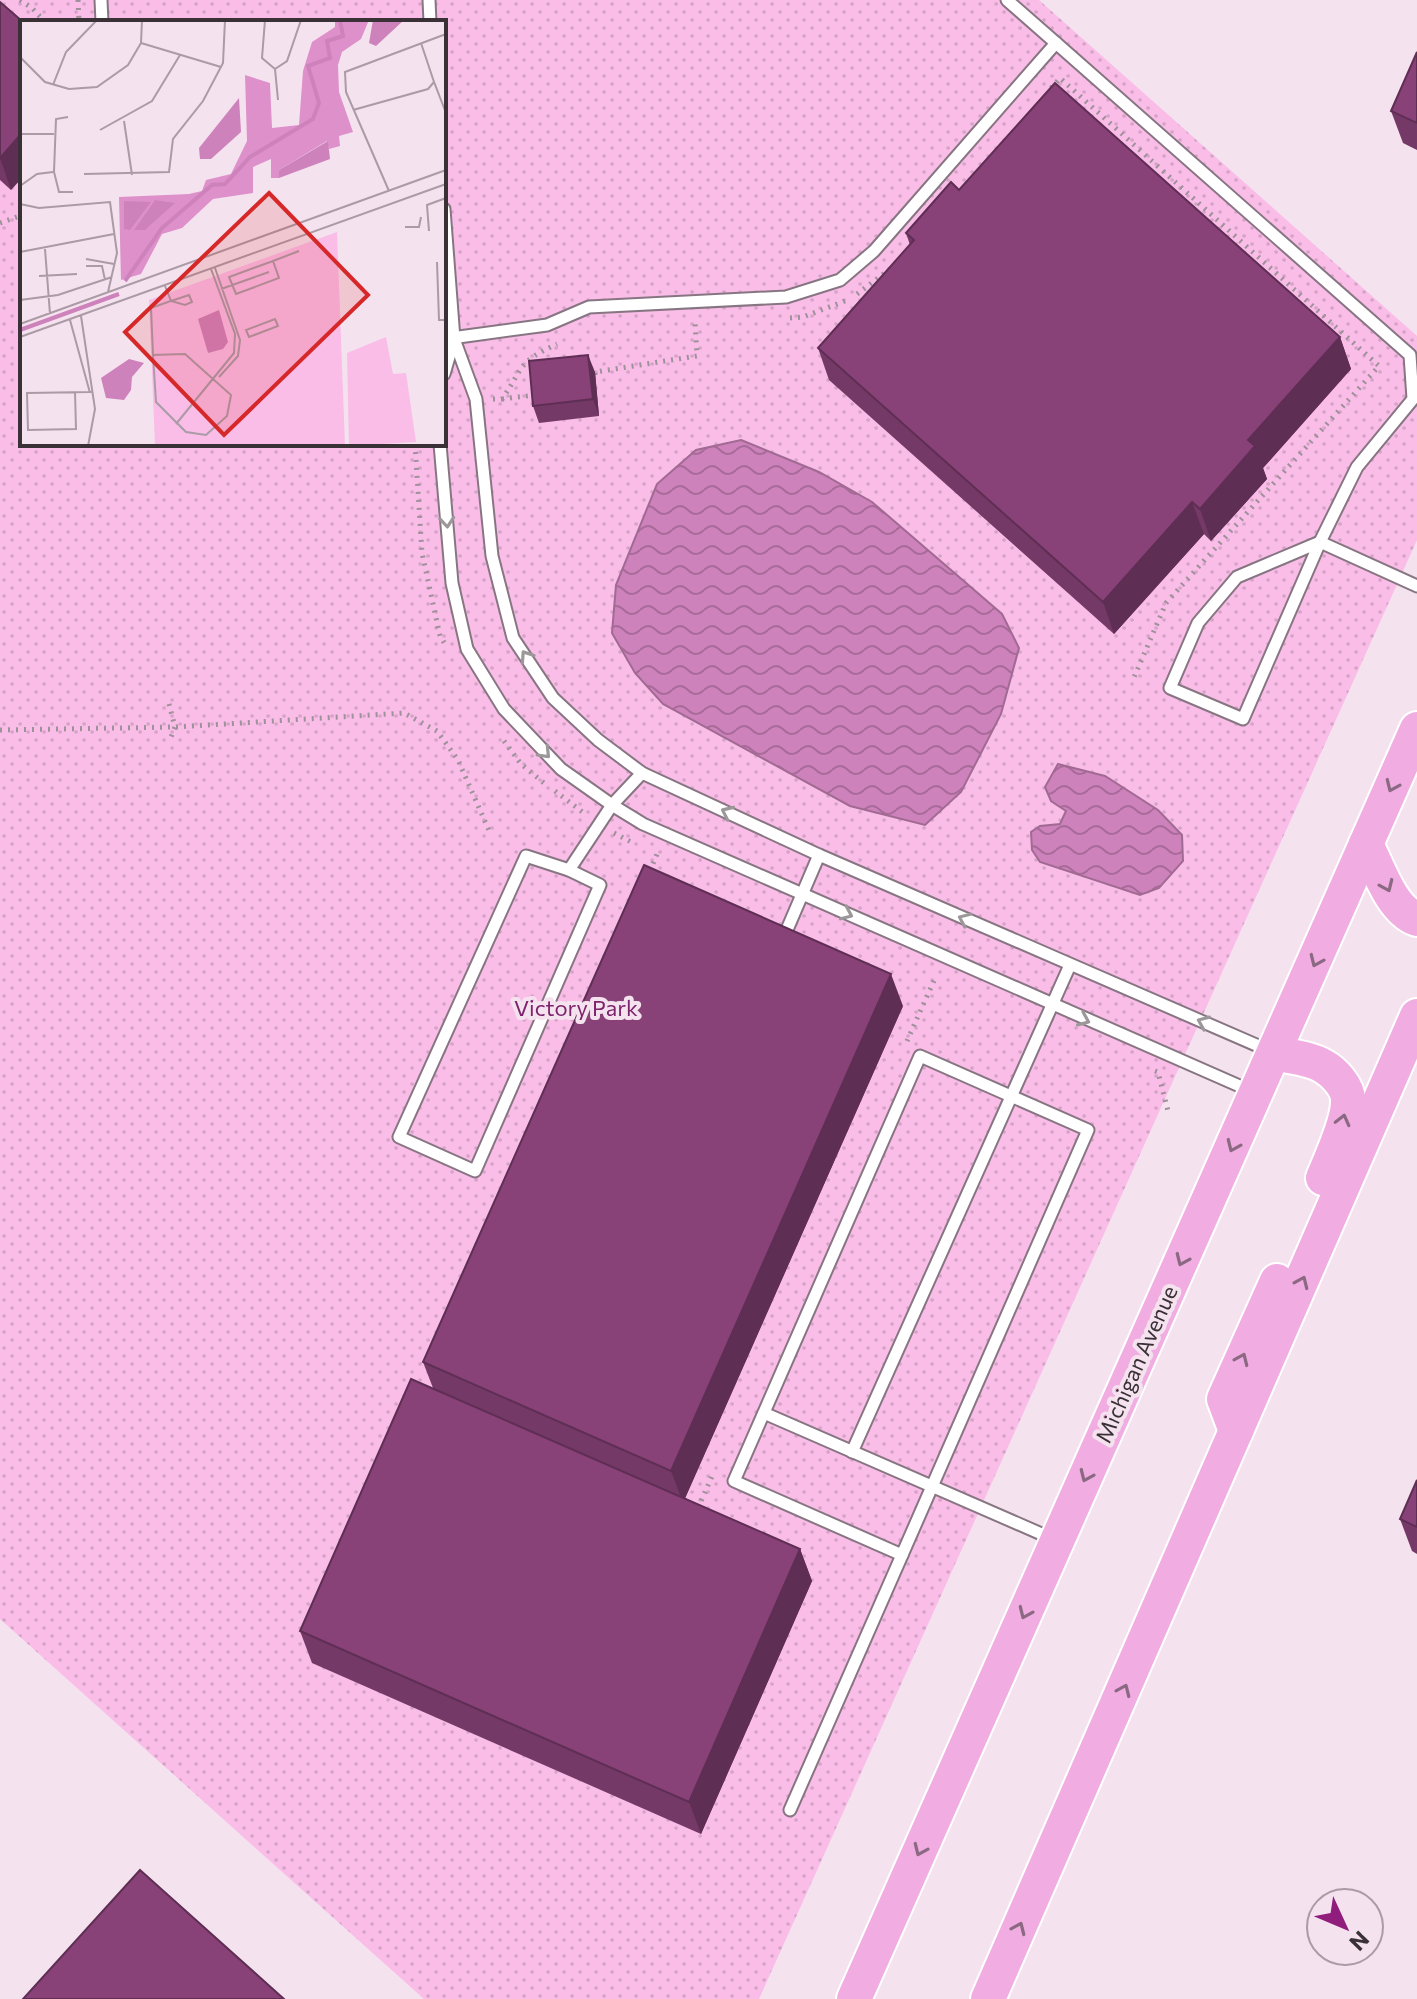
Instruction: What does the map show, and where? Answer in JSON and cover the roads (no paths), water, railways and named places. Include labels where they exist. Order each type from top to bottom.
[{"type":"main road","name":"Michigan Avenue","points":[[854,1999],[1417,729]]},
{"type":"main road","points":[[1366,844],[1394,901],[1410,917],[1417,919]]},
{"type":"main road","points":[[988,1999],[1417,1016]]},
{"type":"main road","points":[[1236,1431],[1224,1399],[1336,1147],[1348,1101],[1336,1075],[1322,1065],[1275,1053]]},
{"type":"lane","points":[[101,0],[102,20]]},
{"type":"lane","points":[[429,0],[430,20]]},
{"type":"lane","points":[[1007,0],[1410,355],[1413,399],[1357,467],[1320,542],[1243,719],[1170,688],[1198,623],[1237,577],[1320,542],[1417,586]]},
{"type":"lane","points":[[449,339],[547,325],[589,307],[786,297],[840,280],[874,251],[1056,43]]},
{"type":"lane","points":[[446,261],[449,339],[446,360]]},
{"type":"lane","points":[[449,339],[476,399],[492,556],[513,638],[553,698],[598,740],[642,773],[819,855],[1275,1053]]},
{"type":"lane","points":[[440,446],[452,583],[467,649],[504,709],[561,769],[643,824],[1257,1094]]},
{"type":"lane","points":[[569,870],[612,805],[642,773]]},
{"type":"lane","points":[[778,951],[819,855]]},
{"type":"lane","points":[[526,856],[569,870],[600,885],[475,1171],[399,1137],[526,856]]},
{"type":"lane","points":[[852,1452],[1070,965]]},
{"type":"lane","points":[[790,1810],[932,1487],[1088,1130],[920,1056],[734,1481],[902,1555]]},
{"type":"lane","points":[[764,1413],[1057,1541]]},
{"type":"water","points":[[741,440],[819,472],[872,502],[1002,614],[1019,648],[1001,714],[961,792],[925,825],[850,806],[663,704],[635,673],[612,633],[616,585],[657,484],[696,450]]},
{"type":"water","points":[[1058,764],[1105,776],[1158,810],[1182,835],[1183,861],[1159,888],[1140,895],[1040,862],[1032,850],[1031,832],[1040,826],[1060,824],[1066,811],[1051,801],[1045,787]]},
{"type":"park label","name":"Victory Park","points":[[576,1007]]}]
